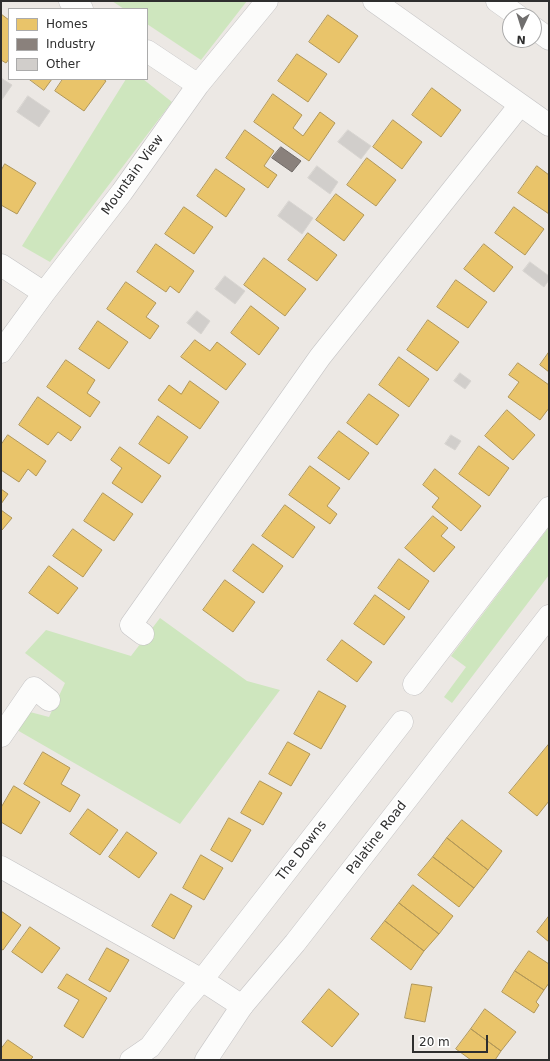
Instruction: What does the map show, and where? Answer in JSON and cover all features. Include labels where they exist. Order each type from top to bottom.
[{"type":"street","points":[[70,1],[80,8]]},
{"type":"street","name":"Mountain View","points":[[1,352],[44,293],[122,192],[198,85],[267,1]]},
{"type":"street","points":[[374,1],[549,125]]},
{"type":"street","points":[[497,1],[507,8]]},
{"type":"street","points":[[148,52],[198,85]]},
{"type":"street","points":[[143,634],[131,625],[320,357],[520,105]]},
{"type":"street","points":[[1,265],[44,293]]},
{"type":"street","points":[[414,684],[549,508]]},
{"type":"street","name":"Palatine Road","points":[[206,1060],[242,1006],[295,943],[549,616]]},
{"type":"street","points":[[1,736],[34,688],[49,700]]},
{"type":"street","name":"The Downs","points":[[131,1060],[150,1047],[184,1001],[202,980],[402,722]]},
{"type":"street","points":[[1,867],[202,980],[242,1006]]},
{"type":"green space","points":[[112,1],[247,1],[201,60],[148,25],[148,8],[122,8]]},
{"type":"green space","points":[[125,80],[144,80],[172,102],[50,262],[22,246]]},
{"type":"green space","points":[[549,527],[549,575],[452,703],[444,697],[466,667],[451,656]]},
{"type":"green space","points":[[160,618],[247,681],[280,690],[180,824],[17,730],[30,712],[49,717],[65,683],[25,653],[46,630],[131,656]]},
{"type":"building: Homes","points":[[1,14],[8,19],[8,60],[6,63],[1,60]]},
{"type":"building: Homes","points":[[328,15],[358,36],[339,63],[309,42]]},
{"type":"building: Homes","points":[[297,54],[327,74],[308,102],[278,81]]},
{"type":"building: Homes","points":[[30,80],[51,80],[44,90]]},
{"type":"building: Homes","points":[[62,80],[106,81],[84,111],[55,91]]},
{"type":"building: Homes","points":[[432,88],[461,110],[441,137],[412,115]]},
{"type":"building: Homes","points":[[273,94],[302,115],[293,128],[303,136],[320,112],[335,123],[309,161],[254,122]]},
{"type":"building: Homes","points":[[393,120],[422,142],[402,169],[373,147]]},
{"type":"building: Homes","points":[[245,130],[274,151],[264,166],[277,175],[268,188],[226,158]]},
{"type":"building: Homes","points":[[367,158],[396,180],[376,206],[347,185]]},
{"type":"building: Homes","points":[[5,164],[36,183],[17,214],[1,205],[1,171]]},
{"type":"building: Homes","points":[[537,166],[549,175],[549,214],[518,193]]},
{"type":"building: Homes","points":[[216,169],[245,189],[226,217],[197,196]]},
{"type":"building: Homes","points":[[336,194],[364,215],[344,241],[316,220]]},
{"type":"building: Homes","points":[[184,207],[213,227],[194,254],[165,234]]},
{"type":"building: Homes","points":[[514,207],[544,229],[525,255],[495,233]]},
{"type":"building: Homes","points":[[308,233],[337,255],[317,281],[288,260]]},
{"type":"building: Homes","points":[[156,244],[194,271],[179,293],[170,286],[166,292],[137,272]]},
{"type":"building: Homes","points":[[484,244],[513,267],[494,292],[464,269]]},
{"type":"building: Homes","points":[[264,258],[306,289],[285,316],[244,285]]},
{"type":"building: Homes","points":[[456,280],[487,302],[468,328],[437,307]]},
{"type":"building: Homes","points":[[126,282],[156,303],[146,317],[159,326],[150,339],[107,309]]},
{"type":"building: Homes","points":[[251,306],[279,328],[259,355],[231,333]]},
{"type":"building: Homes","points":[[428,320],[459,342],[437,371],[407,350]]},
{"type":"building: Homes","points":[[98,321],[128,342],[109,369],[79,349]]},
{"type":"building: Homes","points":[[195,340],[210,351],[217,342],[246,364],[226,390],[181,357]]},
{"type":"building: Homes","points":[[549,352],[549,372],[540,365]]},
{"type":"building: Homes","points":[[399,357],[429,379],[409,407],[379,385]]},
{"type":"building: Homes","points":[[66,360],[95,380],[87,393],[100,402],[90,417],[47,387]]},
{"type":"building: Homes","points":[[518,363],[549,385],[549,408],[540,420],[508,397],[519,382],[509,375]]},
{"type":"building: Homes","points":[[190,381],[219,402],[200,429],[158,400],[169,385],[181,394]]},
{"type":"building: Homes","points":[[369,394],[399,415],[377,445],[347,423]]},
{"type":"building: Homes","points":[[38,397],[81,427],[71,441],[58,432],[48,445],[19,425]]},
{"type":"building: Homes","points":[[507,410],[535,435],[513,460],[485,436]]},
{"type":"building: Homes","points":[[158,416],[188,437],[169,464],[139,444]]},
{"type":"building: Homes","points":[[339,431],[369,453],[349,480],[318,458]]},
{"type":"building: Homes","points":[[8,435],[46,461],[36,476],[28,469],[19,482],[1,470],[1,445]]},
{"type":"building: Homes","points":[[479,446],[509,468],[489,496],[459,474]]},
{"type":"building: Homes","points":[[120,447],[161,476],[142,503],[112,483],[122,468],[111,460]]},
{"type":"building: Homes","points":[[310,466],[340,488],[327,506],[337,514],[330,524],[289,495]]},
{"type":"building: Homes","points":[[435,469],[481,506],[461,531],[432,507],[439,498],[423,485]]},
{"type":"building: Homes","points":[[1,489],[8,494],[1,504]]},
{"type":"building: Homes","points":[[103,493],[133,514],[114,541],[84,521]]},
{"type":"building: Homes","points":[[285,505],[315,527],[293,558],[262,536]]},
{"type":"building: Homes","points":[[1,510],[12,518],[2,530],[1,529]]},
{"type":"building: Homes","points":[[433,516],[448,528],[441,536],[455,547],[434,572],[405,548]]},
{"type":"building: Homes","points":[[73,529],[102,550],[83,577],[53,556]]},
{"type":"building: Homes","points":[[253,544],[283,566],[263,593],[233,571]]},
{"type":"building: Homes","points":[[399,559],[429,581],[409,610],[378,588]]},
{"type":"building: Homes","points":[[49,566],[78,588],[58,614],[29,593]]},
{"type":"building: Homes","points":[[225,580],[255,602],[233,632],[203,610]]},
{"type":"building: Homes","points":[[375,595],[405,617],[384,645],[354,624]]},
{"type":"building: Homes","points":[[342,640],[372,662],[357,682],[327,660]]},
{"type":"building: Homes","points":[[319,691],[346,706],[321,749],[294,734]]},
{"type":"building: Homes","points":[[288,742],[310,754],[291,786],[269,774]]},
{"type":"building: Homes","points":[[549,744],[549,801],[537,816],[509,793]]},
{"type":"building: Homes","points":[[43,752],[70,768],[61,784],[80,795],[70,812],[24,784]]},
{"type":"building: Homes","points":[[260,781],[282,793],[263,825],[241,813]]},
{"type":"building: Homes","points":[[14,786],[40,802],[21,834],[1,822],[1,808]]},
{"type":"building: Homes","points":[[88,809],[118,830],[100,855],[70,834]]},
{"type":"building: Homes","points":[[229,818],[251,830],[232,862],[211,850]]},
{"type":"building: Homes","points":[[462,820],[502,851],[488,870],[447,838]]},
{"type":"building: Homes","points":[[127,832],[157,853],[139,878],[109,857]]},
{"type":"building: Homes","points":[[447,838],[488,870],[474,888],[433,857]]},
{"type":"building: Homes","points":[[201,855],[223,868],[204,900],[183,888]]},
{"type":"building: Homes","points":[[433,857],[474,888],[459,907],[418,875]]},
{"type":"building: Homes","points":[[413,885],[453,916],[439,934],[399,903]]},
{"type":"building: Homes","points":[[171,894],[192,906],[174,939],[152,926]]},
{"type":"building: Homes","points":[[399,903],[439,934],[424,951],[385,921]]},
{"type":"building: Homes","points":[[1,911],[21,925],[3,950],[1,949]]},
{"type":"building: Homes","points":[[549,916],[549,942],[537,932]]},
{"type":"building: Homes","points":[[385,921],[424,951],[411,970],[371,939]]},
{"type":"building: Homes","points":[[30,927],[60,948],[42,973],[12,952]]},
{"type":"building: Homes","points":[[107,948],[129,960],[110,992],[89,980]]},
{"type":"building: Homes","points":[[529,951],[549,964],[549,983],[544,990],[515,971]]},
{"type":"building: Homes","points":[[515,971],[544,990],[536,1002],[539,1005],[534,1013],[502,992]]},
{"type":"building: Homes","points":[[67,974],[107,998],[83,1038],[64,1026],[79,1000],[58,988]]},
{"type":"building: Homes","points":[[412,984],[432,987],[425,1022],[405,1018]]},
{"type":"building: Homes","points":[[329,989],[359,1014],[332,1047],[302,1022]]},
{"type":"building: Homes","points":[[485,1009],[516,1032],[501,1051],[471,1029]]},
{"type":"building: Homes","points":[[471,1029],[501,1051],[495,1060],[471,1060],[456,1049]]},
{"type":"building: Homes","points":[[8,1040],[33,1057],[30,1060],[1,1060],[1,1049]]},
{"type":"building: Industry","points":[[281,147],[301,161],[292,172],[272,158]]},
{"type":"building: Other","points":[[1,78],[12,85],[1,101]]},
{"type":"building: Other","points":[[28,96],[50,111],[39,127],[17,112]]},
{"type":"building: Other","points":[[348,130],[371,146],[361,159],[338,142]]},
{"type":"building: Other","points":[[317,166],[338,182],[330,194],[308,178]]},
{"type":"building: Other","points":[[289,201],[313,218],[302,234],[278,216]]},
{"type":"building: Other","points":[[530,262],[549,276],[549,280],[544,287],[523,271]]},
{"type":"building: Other","points":[[225,276],[245,291],[235,304],[215,289]]},
{"type":"building: Other","points":[[197,311],[210,321],[201,334],[187,323]]},
{"type":"building: Other","points":[[460,373],[471,381],[465,389],[454,381]]},
{"type":"building: Other","points":[[451,435],[461,441],[455,450],[445,444]]}]
